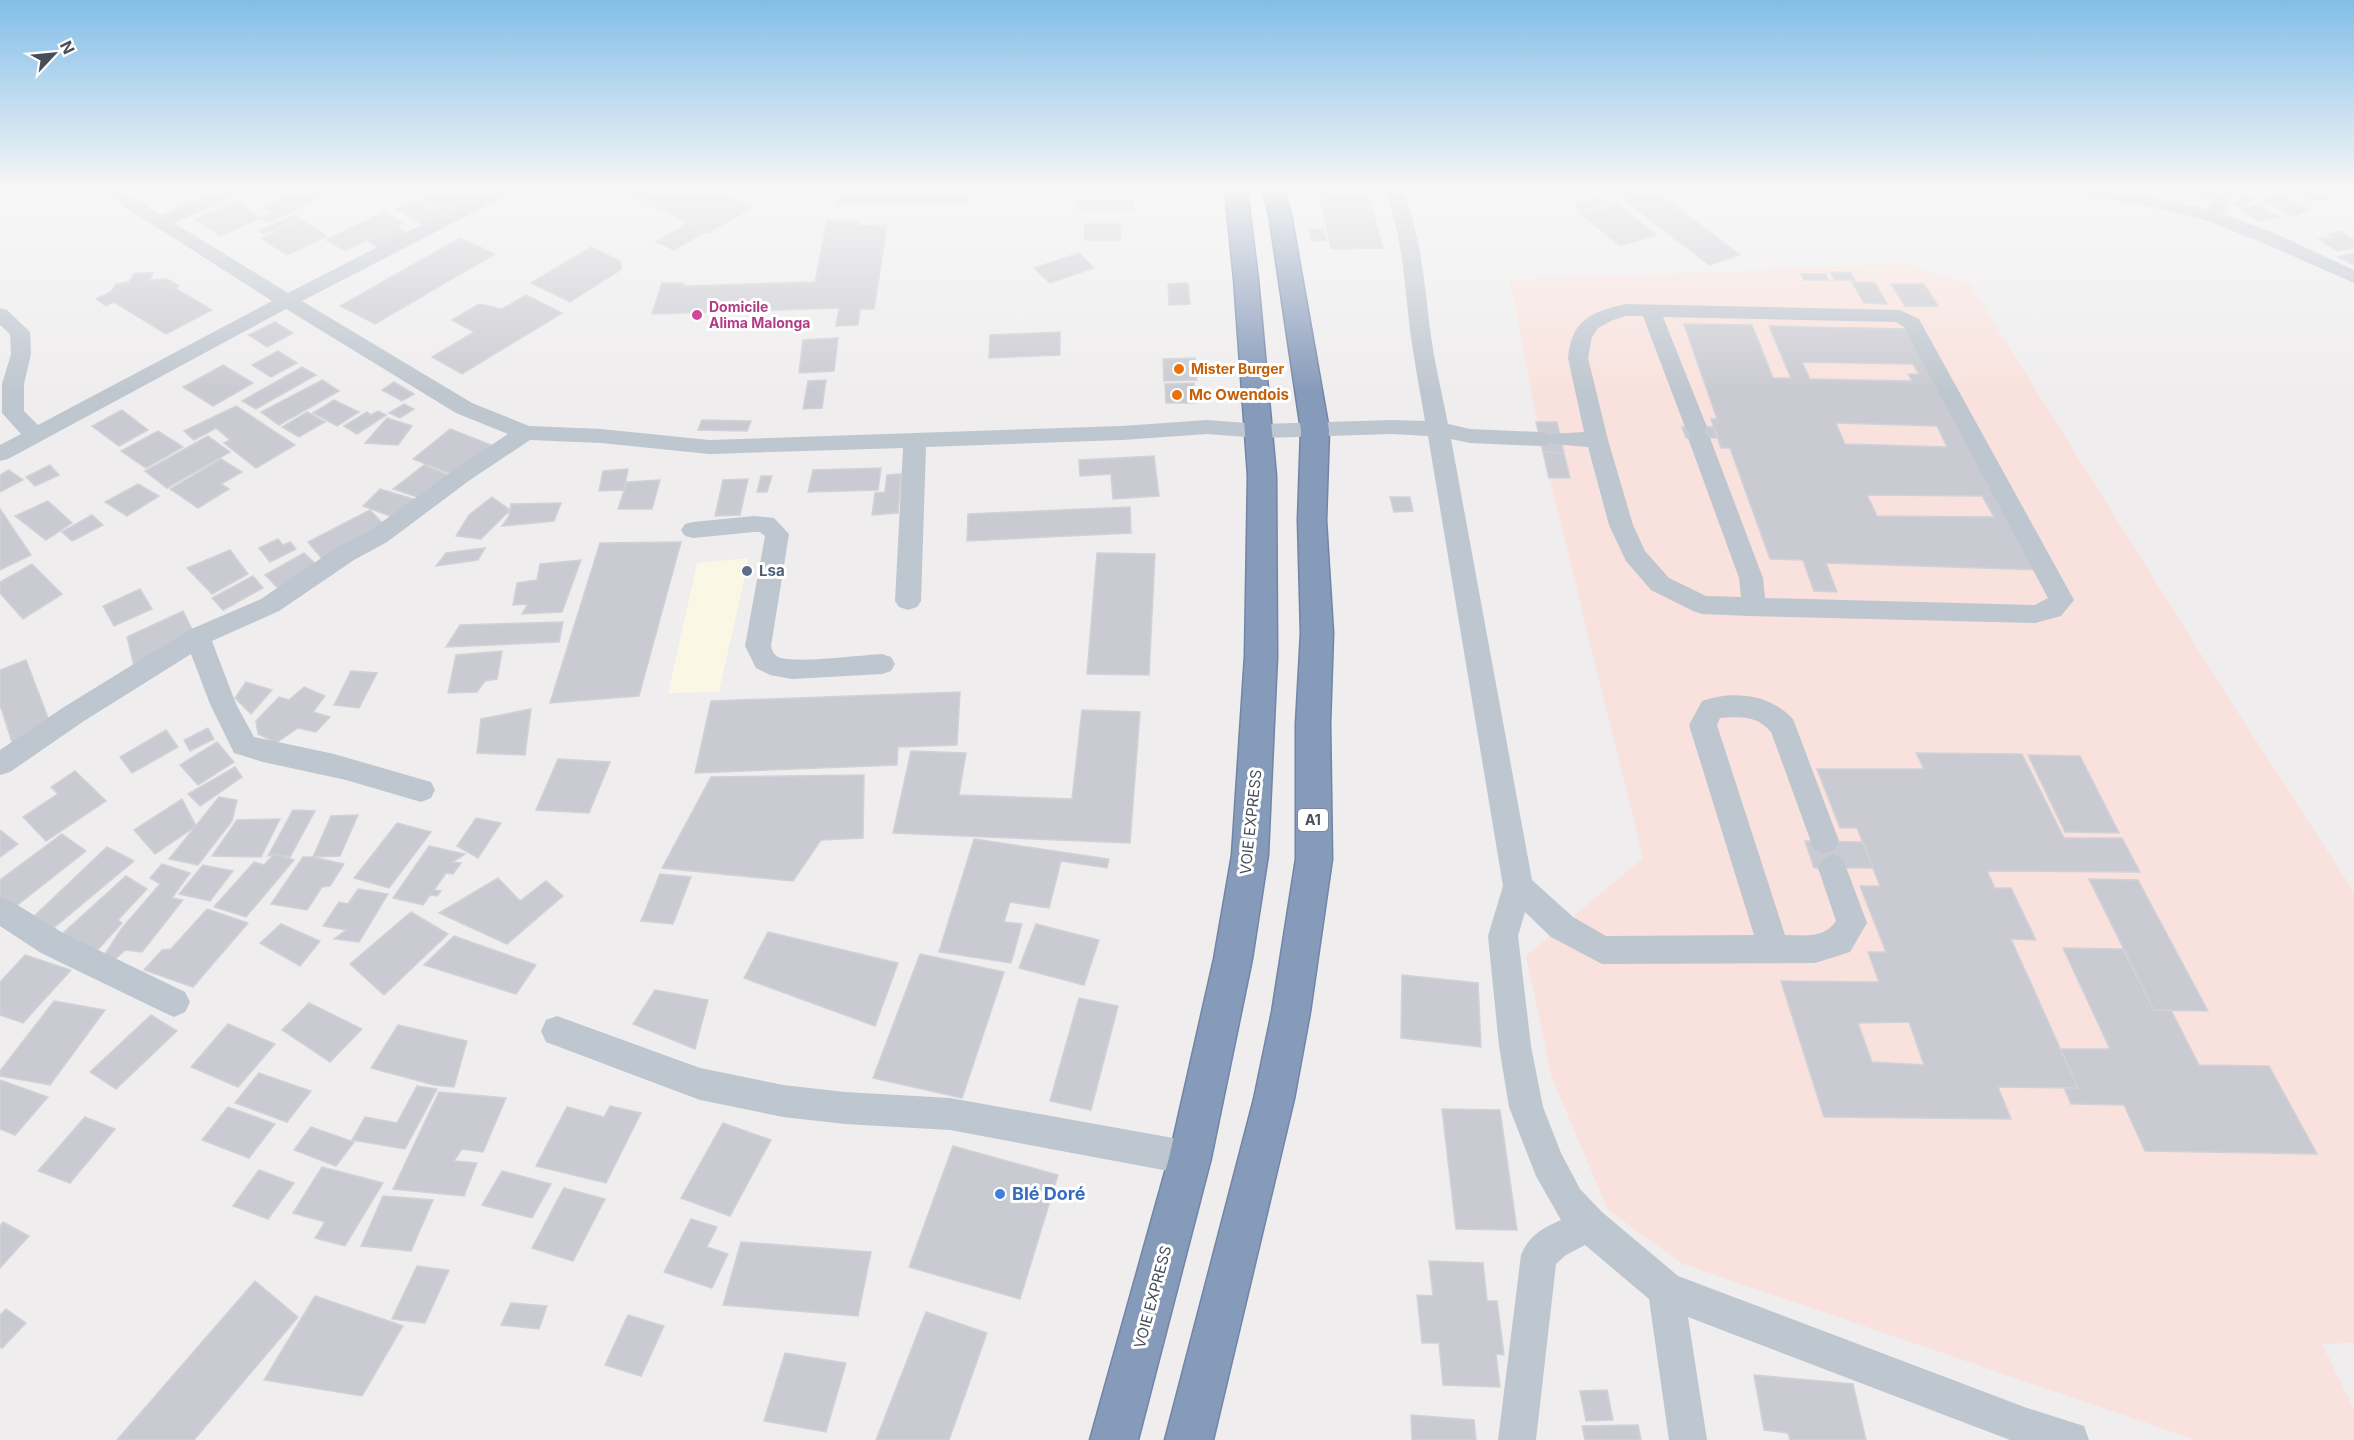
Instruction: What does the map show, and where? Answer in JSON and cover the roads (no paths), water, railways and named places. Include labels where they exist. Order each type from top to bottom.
[{"type":"highway","name":"VOIE EXPRESS","points":[[1114,1440],[1190,1158],[1233,959],[1250,855],[1261,656],[1262,476],[1242,257]]},
{"type":"highway","name":"A1","points":[[1189,1440],[1274,1099],[1291,1012],[1314,859],[1313,724],[1317,633],[1312,520],[1315,430],[1285,257]]},
{"type":"street","points":[[215,257],[285,302],[464,408],[526,433],[601,436],[709,447],[1207,427],[1259,431],[1392,427],[1437,429],[1470,436],[1597,440]]},
{"type":"street","points":[[0,454],[372,257]]},
{"type":"street","points":[[1412,257],[1420,329],[1518,886],[1503,936],[1515,1046],[1526,1107],[1548,1164],[1568,1201],[1589,1225],[1666,1290],[2016,1423],[2070,1440]]},
{"type":"street","points":[[2311,257],[2354,277]]},
{"type":"street","points":[[1651,310],[1751,578],[1754,595],[1749,607]]},
{"type":"street","points":[[1651,310],[1881,314],[1900,316],[1912,323],[2061,600],[2052,609],[2035,614],[1749,607],[1702,605],[1660,584],[1635,555],[1621,525],[1597,440],[1578,358],[1579,344],[1586,328],[1607,313],[1651,310]]},
{"type":"street","points":[[0,314],[20,332],[21,354],[13,384],[13,413],[35,435]]},
{"type":"street","points":[[0,764],[74,714],[198,637],[270,605],[345,554],[379,536],[462,475],[526,433]]},
{"type":"street","points":[[908,601],[915,440]]},
{"type":"street","points":[[693,530],[766,524],[777,534],[758,646],[761,656],[769,665],[785,669],[882,663]]},
{"type":"street","points":[[198,637],[223,704],[244,745],[267,754],[297,757],[351,769],[421,790]]},
{"type":"street","points":[[1518,886],[1562,927],[1602,950],[1815,949],[1839,942],[1851,923],[1828,854],[1783,727],[1773,714],[1757,707],[1711,708],[1703,725],[1774,949]]},
{"type":"street","points":[[0,910],[52,943],[174,1002]]},
{"type":"street","points":[[557,1030],[700,1084],[783,1101],[845,1108],[950,1114],[1190,1158]]},
{"type":"street","points":[[1517,1440],[1539,1255],[1553,1242],[1589,1225]]},
{"type":"street","points":[[1666,1290],[1688,1440]]},
{"type":"place","name":"Domicile Alima Malonga","points":[[697,315]]},
{"type":"place","name":"Mister Burger","points":[[1179,369]]},
{"type":"place","name":"Mc Owendois","points":[[1177,395]]},
{"type":"place","name":"Lsa","points":[[747,571]]},
{"type":"place","name":"Blé Doré","points":[[1000,1194]]}]
